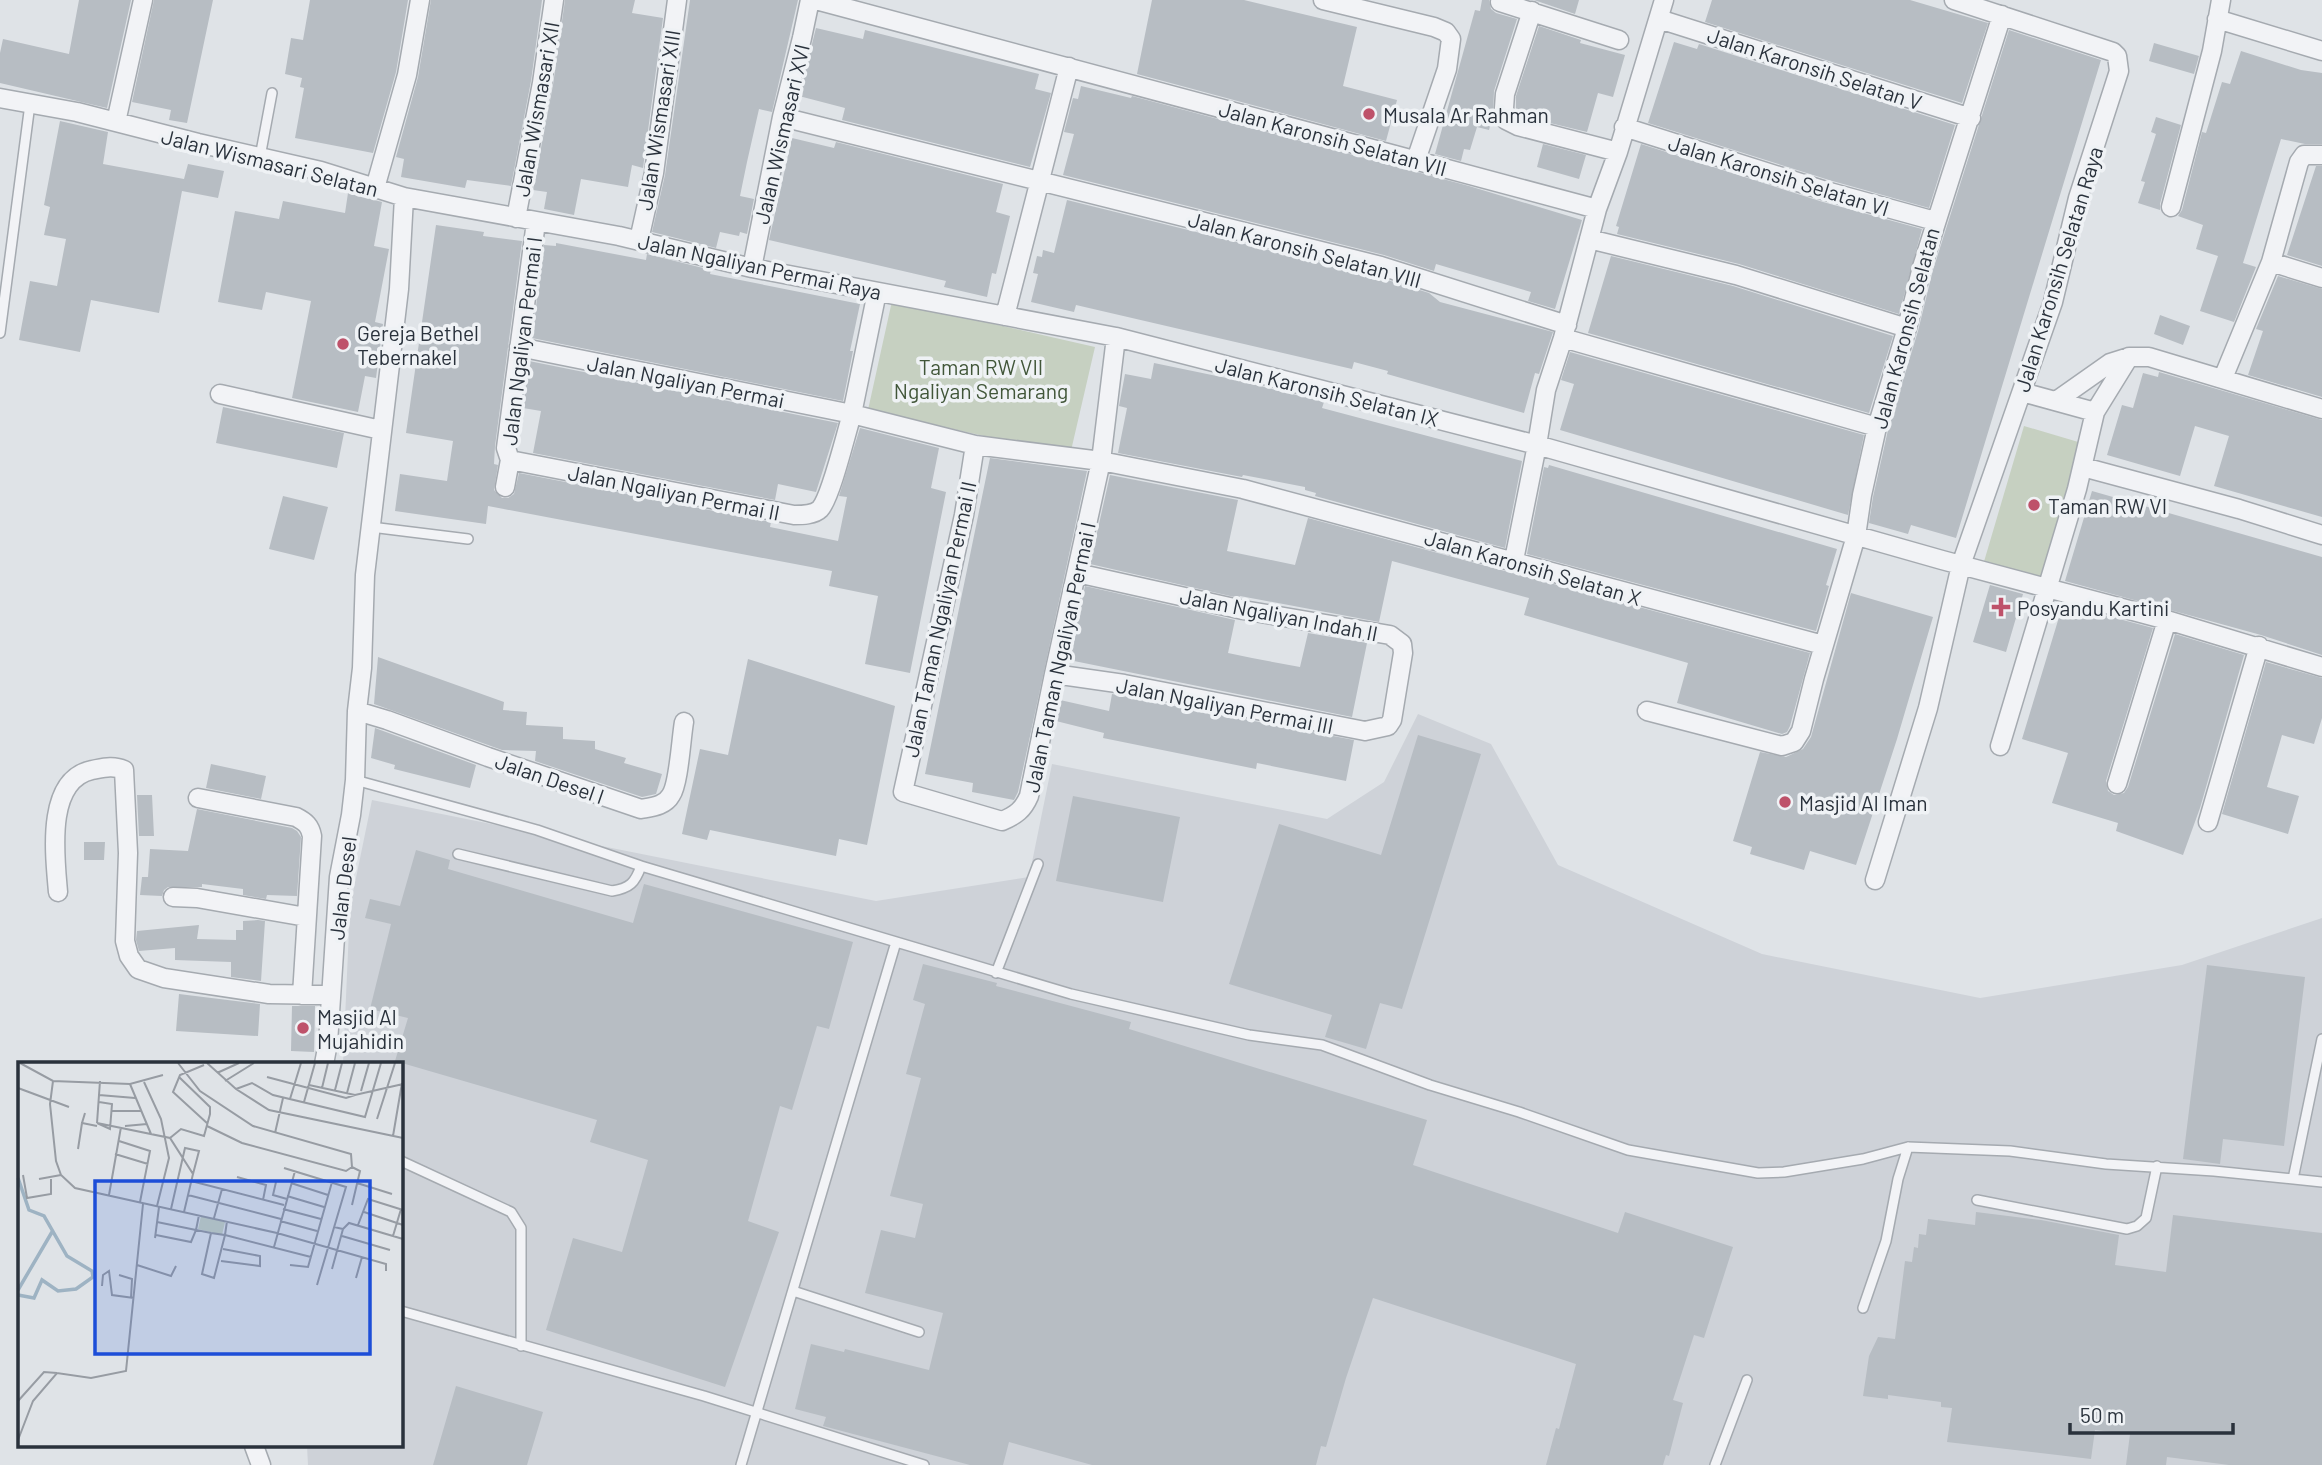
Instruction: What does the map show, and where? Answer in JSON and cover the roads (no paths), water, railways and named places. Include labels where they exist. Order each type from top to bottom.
[{"type":"street","points":[[116,122],[143,0]]},
{"type":"street","points":[[375,188],[407,75],[420,0]]},
{"type":"street","name":"Jalan Wismasari XII","points":[[516,218],[542,83],[554,0]]},
{"type":"street","name":"Jalan Wismasari XIII","points":[[639,240],[653,173],[677,0]]},
{"type":"street","name":"Jalan Wismasari XVI","points":[[752,268],[782,117],[810,0]]},
{"type":"street","name":"Jalan Karonsih Selatan VII","points":[[816,0],[1597,209]]},
{"type":"street","points":[[1323,0],[1434,27],[1446,32],[1451,39],[1447,69],[1416,160]]},
{"type":"street","points":[[1514,561],[1546,390],[1565,331],[1597,209],[1618,152],[1664,0]]},
{"type":"street","points":[[1954,0],[2003,15]]},
{"type":"street","points":[[2171,206],[2212,51],[2221,0]]},
{"type":"street","points":[[1500,2],[1619,40]]},
{"type":"street","points":[[1532,11],[1505,94],[1506,120],[1618,152]]},
{"type":"street","name":"Jalan Karonsih Selatan Raya","points":[[1875,880],[1928,708],[1961,565],[2053,302],[2078,198],[2119,71],[2117,56],[2113,52],[2003,15]]},
{"type":"street","name":"Jalan Karonsih Selatan","points":[[1647,710],[1782,746],[1794,742],[1801,732],[1823,645],[1856,536],[1877,427],[1935,221],[2003,15]]},
{"type":"street","name":"Jalan Karonsih Selatan V","points":[[1659,19],[1971,118]]},
{"type":"street","points":[[2217,19],[2322,51]]},
{"type":"street","points":[[1005,316],[1069,67]]},
{"type":"street","name":"Jalan Wismasari Selatan","points":[[0,98],[77,112],[321,170],[404,197],[399,289],[365,575],[362,668],[357,711]]},
{"type":"street","name":"Jalan Karonsih Selatan VIII","points":[[782,117],[1381,266],[1565,331],[1877,427]]},
{"type":"street","name":"Jalan Karonsih Selatan VI","points":[[1624,127],[1826,191],[1935,221]]},
{"type":"street","points":[[2223,378],[2271,262],[2299,162],[2304,155],[2322,155]]},
{"type":"street","name":"Jalan Ngaliyan Permai Raya","points":[[404,197],[639,240],[752,268],[1116,337]]},
{"type":"street","name":"Jalan Ngaliyan Permai I","points":[[505,487],[510,460],[506,448],[536,222]]},
{"type":"street","points":[[1589,239],[1736,275],[1907,328]]},
{"type":"street","points":[[2271,262],[2322,278]]},
{"type":"street","name":"Jalan Ngaliyan Permai II","points":[[510,460],[794,515],[808,515],[819,510],[827,495],[852,414],[877,292]]},
{"type":"street","points":[[852,414],[975,445],[1101,461],[1116,337]]},
{"type":"street","name":"Jalan Karonsih Selatan IX","points":[[1116,337],[1537,445]]},
{"type":"street","name":"Jalan Ngaliyan Permai","points":[[519,347],[852,414]]},
{"type":"street","points":[[2056,401],[2110,363],[2129,357],[2149,357],[2322,409]]},
{"type":"street","points":[[2000,746],[2083,467],[2095,412],[2129,357]]},
{"type":"street","points":[[2022,392],[2095,412]]},
{"type":"street","points":[[220,394],[381,430]]},
{"type":"street","name":"Jalan Taman Ngaliyan Permai II","points":[[903,792],[964,515],[975,445]]},
{"type":"street","points":[[1537,445],[1856,536],[2259,646],[2322,667]]},
{"type":"street","name":"Jalan Karonsih Selatan X","points":[[1101,461],[1243,489],[1823,645]]},
{"type":"street","name":"Jalan Taman Ngaliyan Permai I","points":[[903,792],[1002,821],[1024,808],[1029,796],[1101,461]]},
{"type":"street","points":[[2083,467],[2239,509],[2322,535]]},
{"type":"street","name":"Jalan Ngaliyan Indah II","points":[[1077,573],[1244,611],[1390,635],[1402,644],[1403,653],[1392,720]]},
{"type":"street","points":[[2117,784],[2167,620]]},
{"type":"street","points":[[2208,822],[2259,646]]},
{"type":"street","name":"Jalan Ngaliyan Permai III","points":[[1054,674],[1124,684],[1365,732],[1388,726],[1392,720]]},
{"type":"street","name":"Jalan Desel I","points":[[357,711],[641,809],[660,806],[671,796],[684,722]]},
{"type":"street","name":"Jalan Desel","points":[[324,1062],[328,1043],[339,877],[355,780],[357,711]]},
{"type":"street","points":[[58,892],[55,851],[58,813],[63,795],[70,781],[81,773],[116,766],[124,770],[126,801],[128,853],[125,941],[129,957],[138,970],[177,980],[269,994],[331,995]]},
{"type":"street","points":[[198,798],[296,817],[305,822],[313,836],[302,995]]},
{"type":"street","points":[[173,897],[197,898],[306,917]]},
{"type":"street","points":[[255,1448],[261,1465]]},
{"type":"lane","points":[[260,157],[272,93]]},
{"type":"lane","points":[[0,332],[30,104]]},
{"type":"lane","points":[[371,527],[468,539]]},
{"type":"lane","points":[[355,780],[537,830],[640,866],[1071,994],[1249,1035],[1322,1045],[1430,1085],[1519,1112],[1628,1150],[1758,1173],[1784,1172],[1863,1159],[1908,1147],[2010,1151],[2106,1164],[2157,1166],[2322,1182]]},
{"type":"lane","points":[[458,854],[612,891],[626,889],[636,881],[640,866]]},
{"type":"lane","points":[[996,973],[1038,864]]},
{"type":"lane","points":[[741,1465],[896,942]]},
{"type":"lane","points":[[2294,1179],[2322,1039]]},
{"type":"lane","points":[[1863,1308],[1886,1241],[1898,1179],[1908,1147]]},
{"type":"lane","points":[[402,1161],[511,1212],[521,1228],[522,1346]]},
{"type":"lane","points":[[1977,1200],[2127,1229],[2137,1226],[2146,1218],[2157,1166]]},
{"type":"lane","points":[[793,1291],[919,1332]]},
{"type":"lane","points":[[402,1311],[757,1412],[925,1465]]},
{"type":"lane","points":[[1715,1465],[1747,1380]]},
{"type":"place","name":"Musala Ar Rahman","points":[[1369,114]]},
{"type":"place","name":"Gereja Bethel Tebernakel","points":[[343,344]]},
{"type":"place","name":"Taman RW VI","points":[[2034,505]]},
{"type":"place","name":"Posyandu Kartini","points":[[2001,607]]},
{"type":"place","name":"Masjid Al Iman","points":[[1785,802]]},
{"type":"place","name":"Masjid Al Mujahidin","points":[[303,1028]]},
{"type":"park label","name":"Taman RW VII Ngaliyan Semarang","points":[[981,378]]}]
